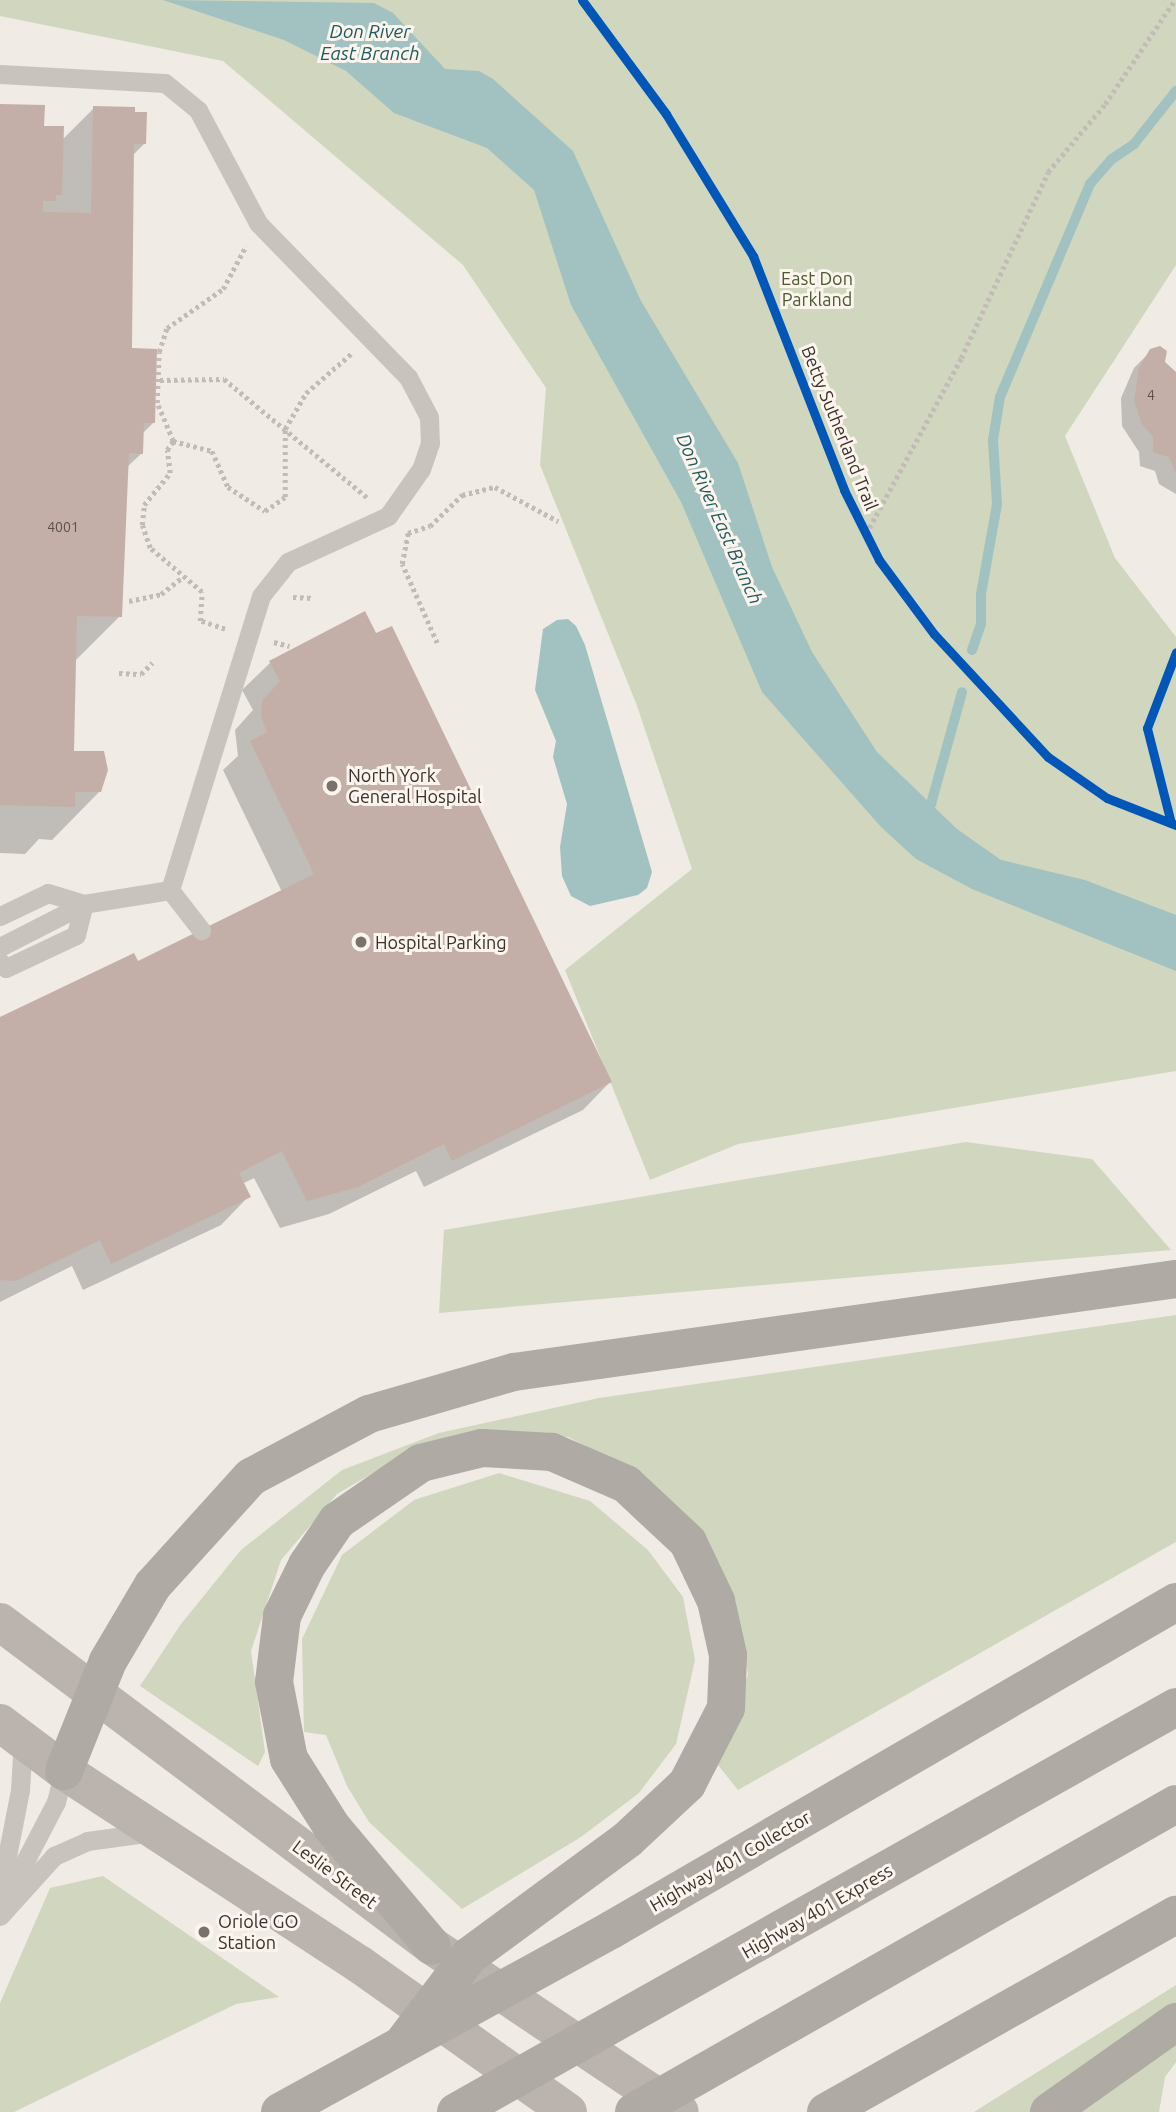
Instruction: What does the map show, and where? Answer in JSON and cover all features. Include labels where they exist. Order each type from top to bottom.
[{"type":"highway","points":[[64,1770],[107,1661],[153,1585],[251,1477],[369,1413],[514,1371],[1176,1279]]},
{"type":"highway","points":[[404,2042],[469,1956],[628,1839],[687,1784],[726,1708],[728,1655],[716,1601],[688,1542],[626,1484],[552,1452],[482,1448],[421,1463],[337,1521],[307,1565],[282,1616],[274,1682],[289,1759],[332,1826],[432,1946]]},
{"type":"highway","name":"Highway 401 Collector","points":[[280,2112],[611,1930],[1176,1602]]},
{"type":"highway","name":"Highway 401 Express","points":[[457,2112],[691,1983],[1176,1707]]},
{"type":"highway","points":[[634,2112],[1176,1804]]},
{"type":"highway","points":[[826,2112],[1176,1915]]},
{"type":"highway","points":[[1049,2112],[1176,2022]]},
{"type":"main road","name":"Leslie Street","points":[[0,1622],[39,1647],[94,1695],[432,1946],[680,2112]]},
{"type":"main road","points":[[11,1731],[64,1770],[162,1831],[568,2112]]},
{"type":"lane","points":[[0,75],[165,83],[198,110],[258,223],[369,340],[408,377],[429,417],[430,443],[421,469],[388,516],[288,562],[261,596],[170,890]]},
{"type":"lane","points":[[0,947],[84,904],[170,890]]},
{"type":"lane","points":[[170,890],[201,930]]},
{"type":"lane","points":[[0,916],[48,893],[84,904]]},
{"type":"lane","points":[[0,962],[6,968],[76,934],[84,904]]},
{"type":"lane","points":[[0,1892],[20,1790],[11,1731]]},
{"type":"lane","points":[[0,1910],[56,1802],[64,1770]]},
{"type":"lane","points":[[0,1916],[54,1856],[87,1841],[162,1831]]},
{"type":"path","points":[[869,538],[961,358],[1048,172],[1105,104],[1175,0]]},
{"type":"path","points":[[173,441],[157,403],[159,352],[167,328],[223,289],[258,223]]},
{"type":"path","points":[[173,441],[212,451],[228,487],[265,511],[285,497],[285,429],[319,378],[369,340]]},
{"type":"path","points":[[160,380],[224,379],[408,533]]},
{"type":"path","points":[[173,441],[167,450],[170,473],[144,505],[142,525],[150,548],[202,592],[200,621],[289,646]]},
{"type":"path","points":[[408,533],[430,526],[462,495],[495,486],[558,521]]},
{"type":"path","points":[[408,533],[402,564],[437,643]]},
{"type":"path","points":[[129,601],[160,594],[183,577]]},
{"type":"path","points":[[286,608],[291,597],[313,598]]},
{"type":"path","points":[[274,642],[278,631]]},
{"type":"path","points":[[119,673],[141,674],[152,663]]},
{"type":"green space","name":"East Don Parkland","points":[[0,0],[1176,0],[1176,265],[1065,436],[1115,558],[1176,637],[1176,1071],[738,1144],[650,1180],[565,970],[692,869],[636,703],[540,465],[546,388],[463,265],[223,61],[0,16]]},
{"type":"green space","points":[[966,1142],[1092,1159],[1171,1250],[439,1313],[444,1230]]},
{"type":"green space","points":[[1176,1315],[1176,1542],[738,1790],[718,1765],[748,1674],[735,1614],[646,1478],[568,1437],[466,1439],[397,1459],[337,1494],[281,1560],[251,1651],[265,1752],[258,1766],[140,1686],[181,1624],[241,1550],[342,1470],[439,1433],[599,1398]]},
{"type":"green space","points":[[499,1473],[590,1501],[648,1550],[683,1597],[695,1660],[676,1744],[639,1793],[581,1837],[462,1909],[369,1822],[347,1786],[326,1735],[304,1732],[302,1639],[342,1555],[414,1500]]},
{"type":"green space","points":[[103,1876],[279,1997],[236,2004],[14,2112],[0,2112],[0,2003],[50,1888]]},
{"type":"green space","points":[[1176,1985],[1176,2062],[1165,2077],[1159,2112],[974,2112]]},
{"type":"water","name":"Don River East Branch","points":[[163,0],[374,3],[393,13],[445,69],[479,71],[493,79],[573,151],[641,301],[738,463],[772,567],[812,652],[877,752],[957,829],[1001,860],[1085,880],[1176,915],[1176,971],[972,889],[916,859],[881,827],[762,692],[681,502],[571,305],[534,190],[487,148],[394,113],[346,71],[284,40]]},
{"type":"water","points":[[568,619],[576,626],[585,645],[652,872],[647,888],[638,895],[590,906],[571,896],[562,876],[560,847],[567,804],[553,757],[556,741],[535,690],[543,629],[557,620]]},
{"type":"building","points":[[0,104],[45,105],[44,126],[64,126],[62,195],[56,195],[56,201],[43,201],[43,212],[91,213],[93,106],[135,107],[135,112],[147,112],[146,144],[134,144],[132,348],[157,349],[155,423],[144,423],[143,454],[129,453],[122,617],[77,616],[74,751],[104,751],[108,770],[101,792],[75,792],[75,807],[0,805]]},
{"type":"building","points":[[1160,346],[1167,351],[1165,362],[1176,372],[1176,473],[1169,457],[1153,452],[1153,437],[1142,424],[1134,401],[1139,368],[1150,349]]},
{"type":"building","name":"Hospital Parking","points":[[365,611],[376,633],[392,626],[612,1082],[452,1161],[444,1144],[358,1187],[307,1201],[282,1151],[239,1173],[251,1197],[111,1264],[100,1240],[16,1281],[0,1280],[0,1017],[134,953],[138,961],[314,874],[250,741],[267,732],[261,716],[262,701],[280,681],[269,661]]},
{"type":"waterway","points":[[972,650],[981,624],[981,594],[997,504],[993,440],[1000,397],[1090,184],[1112,159],[1134,144],[1176,91]]},
{"type":"waterway","points":[[923,815],[931,804],[962,692]]},
{"type":"cycle path","name":"Betty Sutherland Trail","points":[[582,0],[666,114],[753,256],[844,490],[879,560],[934,634],[1048,757],[1107,798],[1176,825]]},
{"type":"cycle path","points":[[1171,823],[1147,728],[1176,652]]},
{"type":"place","name":"North York General Hospital","points":[[332,786]]},
{"type":"place","name":"Hospital Parking","points":[[361,942]]},
{"type":"place","name":"Oriole GO Station","points":[[204,1932]]}]
